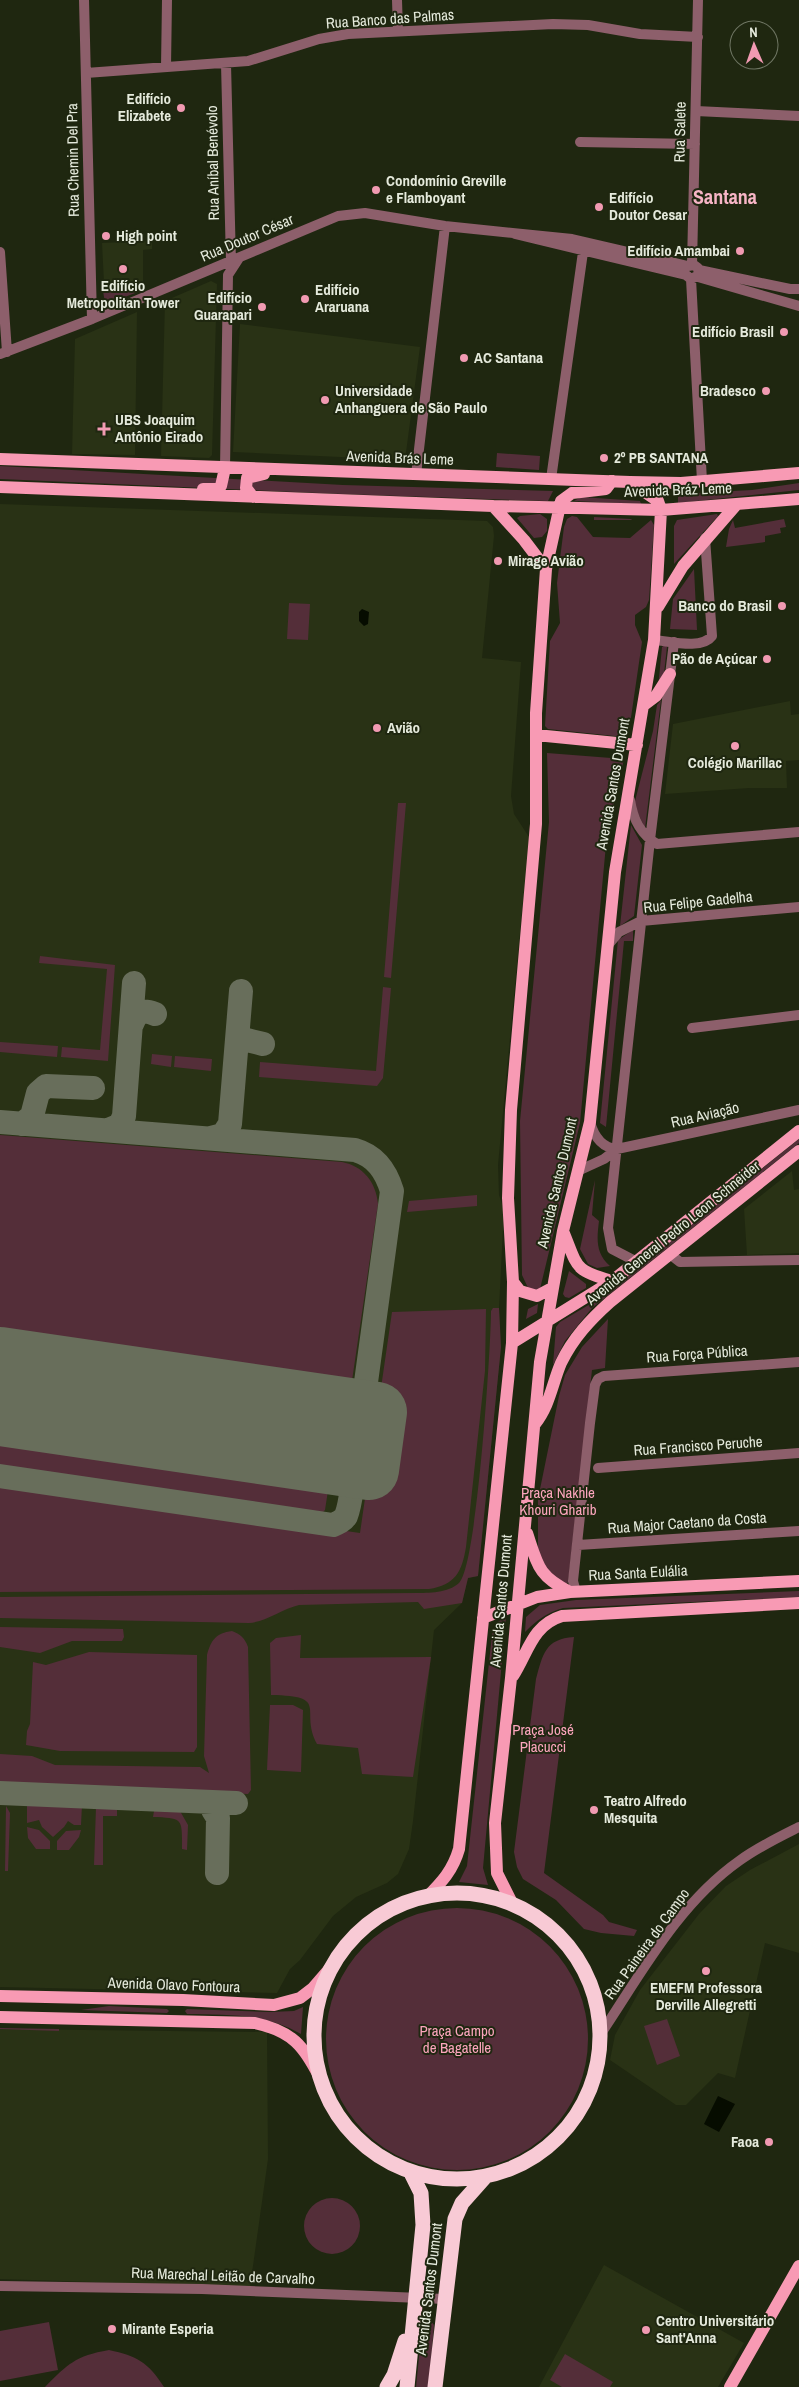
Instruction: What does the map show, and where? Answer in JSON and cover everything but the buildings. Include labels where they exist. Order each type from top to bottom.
[{"type":"highway","points":[[471,1895],[513,1905],[534,1916],[553,1930],[574,1954],[592,1989],[598,2012],[600,2035],[598,2059],[592,2082],[583,2104],[570,2124],[547,2147],[530,2159],[486,2176],[447,2179],[410,2171],[379,2156],[353,2136],[333,2109],[320,2078],[314,2050],[314,2021],[320,1993],[332,1966],[350,1942],[372,1921],[398,1906],[427,1897],[471,1895]]},
{"type":"highway","name":"Avenida Santos Dumont","points":[[407,2387],[423,2225],[423,2202],[418,2185],[410,2171]]},
{"type":"highway","name":"Avenida Santos Dumont","points":[[435,2387],[455,2219],[462,2203],[486,2176]]},
{"type":"highway","points":[[387,2387],[394,2375],[405,2341],[412,2329]]},
{"type":"main road","name":"Avenida Brás Leme","points":[[0,459],[630,482],[702,481],[799,473]]},
{"type":"main road","points":[[186,494],[193,488],[217,489],[224,481],[225,468]]},
{"type":"main road","points":[[253,497],[246,488],[247,478],[269,473],[272,469]]},
{"type":"main road","points":[[0,487],[558,508],[561,501],[572,492],[600,491],[606,489],[612,481]]},
{"type":"main road","points":[[630,482],[658,501],[662,510]]},
{"type":"main road","name":"Avenida Bráz Leme","points":[[558,508],[662,510],[799,499]]},
{"type":"main road","points":[[657,609],[675,578],[705,538],[736,505]]},
{"type":"main road","points":[[493,506],[524,540],[546,569]]},
{"type":"main road","name":"Avenida Santos Dumont","points":[[427,1897],[451,1870],[459,1849],[512,1343],[513,1282],[508,1198],[511,1110],[535,842],[536,735],[546,569],[558,508]]},
{"type":"main road","name":"Avenida Santos Dumont","points":[[513,1905],[497,1872],[494,1846],[512,1678],[534,1425],[545,1323],[563,1232],[580,1170],[590,1122],[615,872],[654,640],[662,510]]},
{"type":"main road","points":[[644,705],[656,696],[670,674]]},
{"type":"main road","points":[[536,735],[637,745]]},
{"type":"main road","name":"Avenida General Pedro Leon Schneider","points":[[512,1343],[612,1281],[799,1131]]},
{"type":"main road","name":"Avenida General Pedro Leon Schneider","points":[[534,1425],[543,1414],[561,1364],[576,1336],[610,1302],[671,1256],[799,1151]]},
{"type":"main road","points":[[563,1232],[578,1267],[584,1272],[612,1281]]},
{"type":"main road","points":[[513,1282],[520,1291],[537,1296],[552,1288]]},
{"type":"main road","points":[[525,1527],[542,1573],[552,1583],[573,1592]]},
{"type":"main road","name":"Rua Santa Eulália","points":[[483,1618],[537,1596],[573,1592],[799,1581]]},
{"type":"main road","points":[[512,1678],[538,1630],[547,1622],[562,1616],[799,1603]]},
{"type":"main road","name":"Avenida Olavo Fontoura","points":[[0,1996],[283,2004],[300,1998],[313,1988],[332,1966]]},
{"type":"main road","points":[[55,2018],[60,2006],[57,1997]]},
{"type":"main road","points":[[81,2018],[78,2007],[84,1998]]},
{"type":"main road","points":[[0,2017],[228,2022],[269,2026],[287,2034],[300,2046],[310,2058],[320,2078]]},
{"type":"main road","points":[[730,2387],[799,2266]]},
{"type":"street","name":"Rua Chemin Del Pra","points":[[84,0],[92,319]]},
{"type":"street","points":[[166,67],[167,0]]},
{"type":"street","points":[[398,0],[398,31]]},
{"type":"street","name":"Rua Salete","points":[[698,0],[692,272],[702,481]]},
{"type":"street","name":"Rua Banco das Palmas","points":[[86,73],[226,64],[248,61],[333,35],[398,31],[553,24],[606,26],[640,34],[698,37]]},
{"type":"street","name":"Rua Aníbal Benévolo","points":[[226,64],[235,260]]},
{"type":"street","points":[[696,111],[799,116]]},
{"type":"street","points":[[580,142],[695,144]]},
{"type":"street","name":"Rua Doutor César","points":[[3,353],[92,319],[348,214],[365,213],[445,226],[515,234],[584,246],[692,272],[799,289]]},
{"type":"street","points":[[416,474],[445,226]]},
{"type":"street","points":[[552,479],[584,246]]},
{"type":"street","points":[[0,252],[3,353]]},
{"type":"street","points":[[225,468],[228,275],[235,260]]},
{"type":"street","points":[[213,269],[228,275]]},
{"type":"street","name":"Rua Doutor César","points":[[692,272],[799,306]]},
{"type":"street","points":[[654,640],[701,643],[709,640],[712,636],[705,538]]},
{"type":"street","points":[[637,1262],[612,1249],[608,1228],[650,840],[674,642]]},
{"type":"street","points":[[628,792],[632,814],[639,829],[657,844],[799,832]]},
{"type":"street","name":"Rua Felipe Gadelha","points":[[608,945],[619,932],[641,922],[799,907]]},
{"type":"street","points":[[692,1028],[799,1015]]},
{"type":"street","name":"Rua Aviação","points":[[580,1170],[604,1159],[617,1149],[799,1110]]},
{"type":"street","points":[[590,1122],[593,1131],[601,1143],[611,1149],[617,1149]]},
{"type":"street","points":[[671,1256],[680,1262],[799,1260]]},
{"type":"street","name":"Rua Força Pública","points":[[578,1545],[590,1423],[595,1385],[598,1379],[604,1376],[799,1362]]},
{"type":"street","name":"Rua Francisco Peruche","points":[[598,1468],[799,1453]]},
{"type":"street","name":"Rua Major Caetano da Costa","points":[[578,1545],[799,1531]]},
{"type":"street","points":[[573,1592],[578,1545]]},
{"type":"street","name":"Rua Paineira do Campo","points":[[600,2035],[644,1969],[700,1896],[740,1860],[799,1827]]},
{"type":"street","name":"Rua Marechal Leitão de Carvalho","points":[[0,2286],[202,2289],[445,2299]]},
{"type":"shaded area","points":[[152,241],[152,249],[143,250],[143,290],[105,303],[102,243]]},
{"type":"shaded area","points":[[211,281],[217,284],[212,455],[209,458],[161,456],[165,301]]},
{"type":"shaded area","points":[[137,312],[135,455],[72,454],[75,339]]},
{"type":"shaded area","name":"Universidade Anhanguera de São Paulo","points":[[240,324],[420,347],[405,460],[233,452]]},
{"type":"shaded area","points":[[0,504],[487,521],[493,527],[494,536],[482,658],[521,662],[511,796],[514,814],[529,837],[498,1165],[499,1195],[504,1210],[499,1308],[501,1347],[478,1576],[468,1578],[462,1603],[434,1630],[409,1849],[398,1874],[387,1883],[356,1897],[333,1916],[300,1960],[290,1969],[277,1993],[0,1987]]},
{"type":"shaded area","points":[[362,609],[369,612],[368,624],[364,626],[359,621],[359,612]]},
{"type":"shaded area","name":"Colégio Marillac","points":[[790,701],[791,715],[799,714],[799,760],[786,761],[787,788],[749,788],[665,794],[673,724]]},
{"type":"shaded area","points":[[792,1171],[794,1190],[799,1189],[799,1253],[747,1255],[744,1209]]},
{"type":"shaded area","name":"EMEFM Professora Derville Allegretti","points":[[799,1844],[799,1953],[765,1943],[735,2078],[718,2073],[686,2105],[676,2105],[610,2060],[615,2035],[640,1990],[699,1914],[726,1886],[750,1870]]},
{"type":"shaded area","points":[[0,2029],[267,2032],[268,2159],[250,2287],[0,2279]]},
{"type":"shaded area","points":[[718,2096],[735,2104],[719,2132],[704,2124]]},
{"type":"shaded area","name":"Centro Universitário Sant'Anna","points":[[604,2265],[744,2343],[718,2387],[539,2387]]},
{"type":"green space","points":[[143,283],[143,290],[105,303],[103,291]]},
{"type":"green space","points":[[497,453],[540,456],[539,470],[496,467]]},
{"type":"green space","points":[[0,466],[343,485],[553,491],[548,501],[0,479]]},
{"type":"green space","points":[[799,483],[799,490],[678,503],[678,494],[752,490]]},
{"type":"green space","points":[[581,497],[640,501],[641,504],[574,501]]},
{"type":"green space","points":[[540,514],[547,519],[547,531],[542,537],[534,538],[517,518]]},
{"type":"green space","points":[[717,514],[718,516],[674,564],[674,526],[677,520]]},
{"type":"green space","points":[[572,516],[577,517],[593,537],[630,538],[651,520],[654,525],[649,600],[646,607],[635,615],[635,625],[642,642],[629,731],[624,737],[548,729],[545,726],[550,641],[560,623],[557,583],[564,527],[567,519]]},
{"type":"green space","points":[[594,517],[631,519],[632,520],[594,520]]},
{"type":"green space","points":[[784,519],[786,527],[780,528],[781,533],[765,536],[765,542],[726,547],[729,529],[733,520],[735,528]]},
{"type":"green space","points":[[694,569],[697,630],[670,629],[673,599]]},
{"type":"green space","points":[[289,603],[310,604],[308,640],[287,639]]},
{"type":"green space","points":[[665,645],[667,647],[663,682],[658,688],[662,647]]},
{"type":"green space","points":[[661,700],[645,828],[634,805],[653,731],[657,705]]},
{"type":"green space","points":[[547,753],[624,759],[607,834],[580,1123],[540,1289],[535,1292],[529,1290],[522,1275],[520,1121],[549,822]]},
{"type":"green space","points":[[398,803],[406,803],[391,978],[384,977]]},
{"type":"green space","points":[[631,825],[642,845],[634,916],[620,926]]},
{"type":"green space","points":[[633,930],[633,941],[624,941],[606,1127],[600,1123],[618,940]]},
{"type":"green space","points":[[40,956],[115,965],[108,1061],[61,1057],[62,1047],[100,1050],[107,969],[39,963]]},
{"type":"green space","points":[[383,987],[391,988],[383,1078],[377,1086],[259,1077],[260,1062],[376,1071]]},
{"type":"green space","points":[[0,1042],[58,1046],[57,1057],[0,1052]]},
{"type":"green space","points":[[152,1054],[172,1056],[171,1067],[151,1064]]},
{"type":"green space","points":[[175,1056],[212,1059],[211,1071],[174,1067]]},
{"type":"green space","points":[[0,1135],[342,1162],[362,1171],[371,1182],[378,1204],[349,1401],[337,1406],[0,1357]]},
{"type":"green space","points":[[799,1139],[799,1143],[592,1308],[565,1341],[553,1365],[556,1327],[560,1322],[602,1297]]},
{"type":"green space","points":[[595,1180],[592,1215],[599,1221],[599,1251],[610,1266],[597,1268],[588,1264],[580,1249]]},
{"type":"green space","points":[[477,1195],[477,1206],[407,1212],[409,1201]]},
{"type":"green space","points":[[569,1271],[586,1284],[586,1288],[569,1298],[563,1294]]},
{"type":"green space","points":[[538,1304],[537,1313],[526,1319],[528,1309]]},
{"type":"green space","points":[[493,1308],[499,1308],[501,1347],[478,1576],[468,1578],[462,1603],[424,1609],[418,1602],[299,1605],[262,1620],[249,1623],[0,1618],[0,1597],[420,1593],[438,1592],[455,1586],[459,1583],[466,1568],[472,1538],[482,1454],[491,1311]]},
{"type":"green space","points":[[486,1309],[485,1371],[466,1547],[462,1564],[451,1581],[429,1589],[0,1592],[0,1481],[360,1533],[392,1312]]},
{"type":"green space","name":"Praça Nakhle Khouri Gharib","points":[[608,1319],[605,1368],[592,1370],[568,1583],[565,1584],[552,1577],[538,1555],[538,1499],[565,1375],[582,1347]]},
{"type":"green space","points":[[0,1417],[320,1464],[329,1467],[331,1471],[325,1510],[318,1517],[306,1517],[0,1472]]},
{"type":"green space","points":[[799,1591],[799,1597],[563,1608],[542,1617],[525,1632],[526,1617],[540,1605],[576,1600]]},
{"type":"green space","points":[[506,1617],[483,1868],[488,1885],[459,1882],[467,1866],[492,1635],[496,1623]]},
{"type":"green space","points":[[0,1627],[123,1629],[124,1637],[122,1641],[72,1641],[40,1653],[0,1647]]},
{"type":"green space","points":[[232,1631],[242,1637],[248,1647],[251,1790],[248,1794],[0,1784],[0,1754],[32,1756],[55,1765],[200,1767],[209,1773],[204,1756],[207,1655],[210,1645],[215,1638],[222,1633]]},
{"type":"green space","points":[[301,1635],[300,1658],[431,1657],[413,1777],[362,1774],[358,1748],[317,1744],[312,1732],[310,1707],[307,1702],[301,1698],[271,1695],[270,1643],[276,1638]]},
{"type":"green space","name":"Praça José Placucci","points":[[574,1637],[544,1873],[603,1915],[609,1922],[637,1930],[634,1936],[601,1933],[584,1929],[556,1900],[523,1879],[517,1867],[514,1852],[536,1679],[543,1655],[547,1649],[557,1641]]},
{"type":"green space","points":[[89,1652],[197,1655],[197,1747],[194,1752],[60,1751],[26,1745],[27,1731],[30,1724],[33,1662],[46,1665]]},
{"type":"green space","points":[[270,1705],[293,1705],[303,1710],[301,1772],[267,1770]]},
{"type":"green space","points":[[27,1804],[82,1805],[81,1825],[74,1825],[68,1821],[53,1837],[42,1827],[39,1820],[27,1823]]},
{"type":"green space","points":[[6,1806],[10,1813],[8,1871],[5,1871]]},
{"type":"green space","points":[[96,1807],[117,1807],[117,1816],[103,1816],[103,1865],[94,1865]]},
{"type":"green space","points":[[159,1809],[180,1811],[188,1825],[187,1850],[182,1849],[182,1831],[179,1822],[171,1818],[153,1817],[154,1811]]},
{"type":"green space","points":[[27,1827],[39,1830],[50,1841],[50,1849],[36,1849],[28,1838]]},
{"type":"green space","points":[[81,1830],[79,1837],[69,1850],[57,1850],[57,1841],[66,1831]]},
{"type":"green space","name":"Praça Campo de Bagatelle","points":[[444,1908],[470,1908],[495,1913],[519,1923],[550,1946],[573,1977],[583,2001],[588,2026],[588,2052],[583,2077],[573,2101],[550,2132],[519,2155],[495,2165],[470,2170],[444,2170],[419,2165],[395,2155],[364,2132],[341,2101],[331,2077],[326,2052],[326,2026],[331,2001],[341,1977],[364,1946],[395,1923],[419,1913]]},
{"type":"green space","points":[[109,2006],[167,2009],[169,2011],[167,2013],[81,2010]]},
{"type":"green space","points":[[303,2007],[301,2034],[274,2022],[260,2019],[231,2015],[187,2014],[185,2011],[187,2009],[270,2012],[294,2011]]},
{"type":"green space","points":[[667,2019],[680,2056],[657,2065],[644,2026]]},
{"type":"green space","points":[[0,2029],[59,2029],[59,2031]]},
{"type":"green space","points":[[332,2198],[343,2200],[352,2206],[358,2215],[360,2226],[358,2237],[352,2246],[343,2252],[332,2254],[321,2252],[312,2246],[306,2237],[304,2226],[306,2215],[312,2206],[321,2200]]},
{"type":"green space","points":[[429,2319],[434,2325],[429,2387],[416,2387],[422,2327],[424,2321]]},
{"type":"green space","points":[[49,2322],[58,2370],[0,2381],[0,2331]]},
{"type":"green space","points":[[109,2350],[141,2361],[153,2372],[164,2387],[45,2387],[73,2362],[97,2352]]},
{"type":"green space","points":[[565,2354],[613,2382],[610,2387],[562,2387],[550,2380]]},
{"type":"taxiway","points":[[108,1130],[120,1125],[124,1116],[134,983]]},
{"type":"taxiway","points":[[211,1138],[223,1135],[230,1124],[241,991]]},
{"type":"taxiway","points":[[132,1024],[140,1012],[155,1014]]},
{"type":"taxiway","points":[[237,1043],[243,1039],[263,1044]]},
{"type":"taxiway","points":[[22,1124],[32,1116],[38,1093],[46,1086],[93,1088]]},
{"type":"taxiway","points":[[0,1122],[355,1150],[369,1156],[379,1165],[387,1177],[392,1191],[361,1419],[351,1430],[333,1433],[216,1418]]},
{"type":"taxiway","points":[[0,1476],[333,1525],[339,1523],[348,1511],[354,1463],[351,1453],[344,1445],[330,1437],[319,1434]]},
{"type":"taxiway","points":[[0,1793],[236,1803]]},
{"type":"taxiway","points":[[213,1810],[218,1818],[217,1873]]},
{"type":"runway","points":[[0,1357],[377,1412],[369,1470],[0,1416]]},
{"type":"place","name":"Edifício Elizabete","points":[[181,108]]},
{"type":"place","name":"Condomínio Greville e Flamboyant","points":[[376,190]]},
{"type":"place","name":"Edifício Doutor Cesar","points":[[599,207]]},
{"type":"place","name":"High point","points":[[106,236]]},
{"type":"place","name":"Edifício Amambai","points":[[740,251]]},
{"type":"place","name":"Edifício Metropolitan Tower","points":[[123,269]]},
{"type":"place","name":"Edifício Araruana","points":[[305,299]]},
{"type":"place","name":"Edifício Guarapari","points":[[262,307]]},
{"type":"place","name":"Edifício Brasil","points":[[784,332]]},
{"type":"place","name":"AC Santana","points":[[464,358]]},
{"type":"place","name":"Bradesco","points":[[766,391]]},
{"type":"place","name":"Universidade Anhanguera de São Paulo","points":[[325,400]]},
{"type":"place","name":"UBS Joaquim Antônio Eirado","points":[[104,429]]},
{"type":"place","name":"2º PB SANTANA","points":[[604,458]]},
{"type":"place","name":"Mirage Avião","points":[[498,561]]},
{"type":"place","name":"Banco do Brasil","points":[[782,606]]},
{"type":"place","name":"Pão de Açúcar","points":[[767,659]]},
{"type":"place","name":"Avião","points":[[377,728]]},
{"type":"place","name":"Colégio Marillac","points":[[735,746]]},
{"type":"place","name":"Teatro Alfredo Mesquita","points":[[594,1810]]},
{"type":"place","name":"EMEFM Professora Derville Allegretti","points":[[706,1971]]},
{"type":"place","name":"Faoa","points":[[769,2142]]},
{"type":"place","name":"Mirante Esperia","points":[[112,2329]]},
{"type":"place","name":"Centro Universitário Sant'Anna","points":[[646,2330]]},
{"type":"district","name":"Santana","points":[[725,197]]}]
